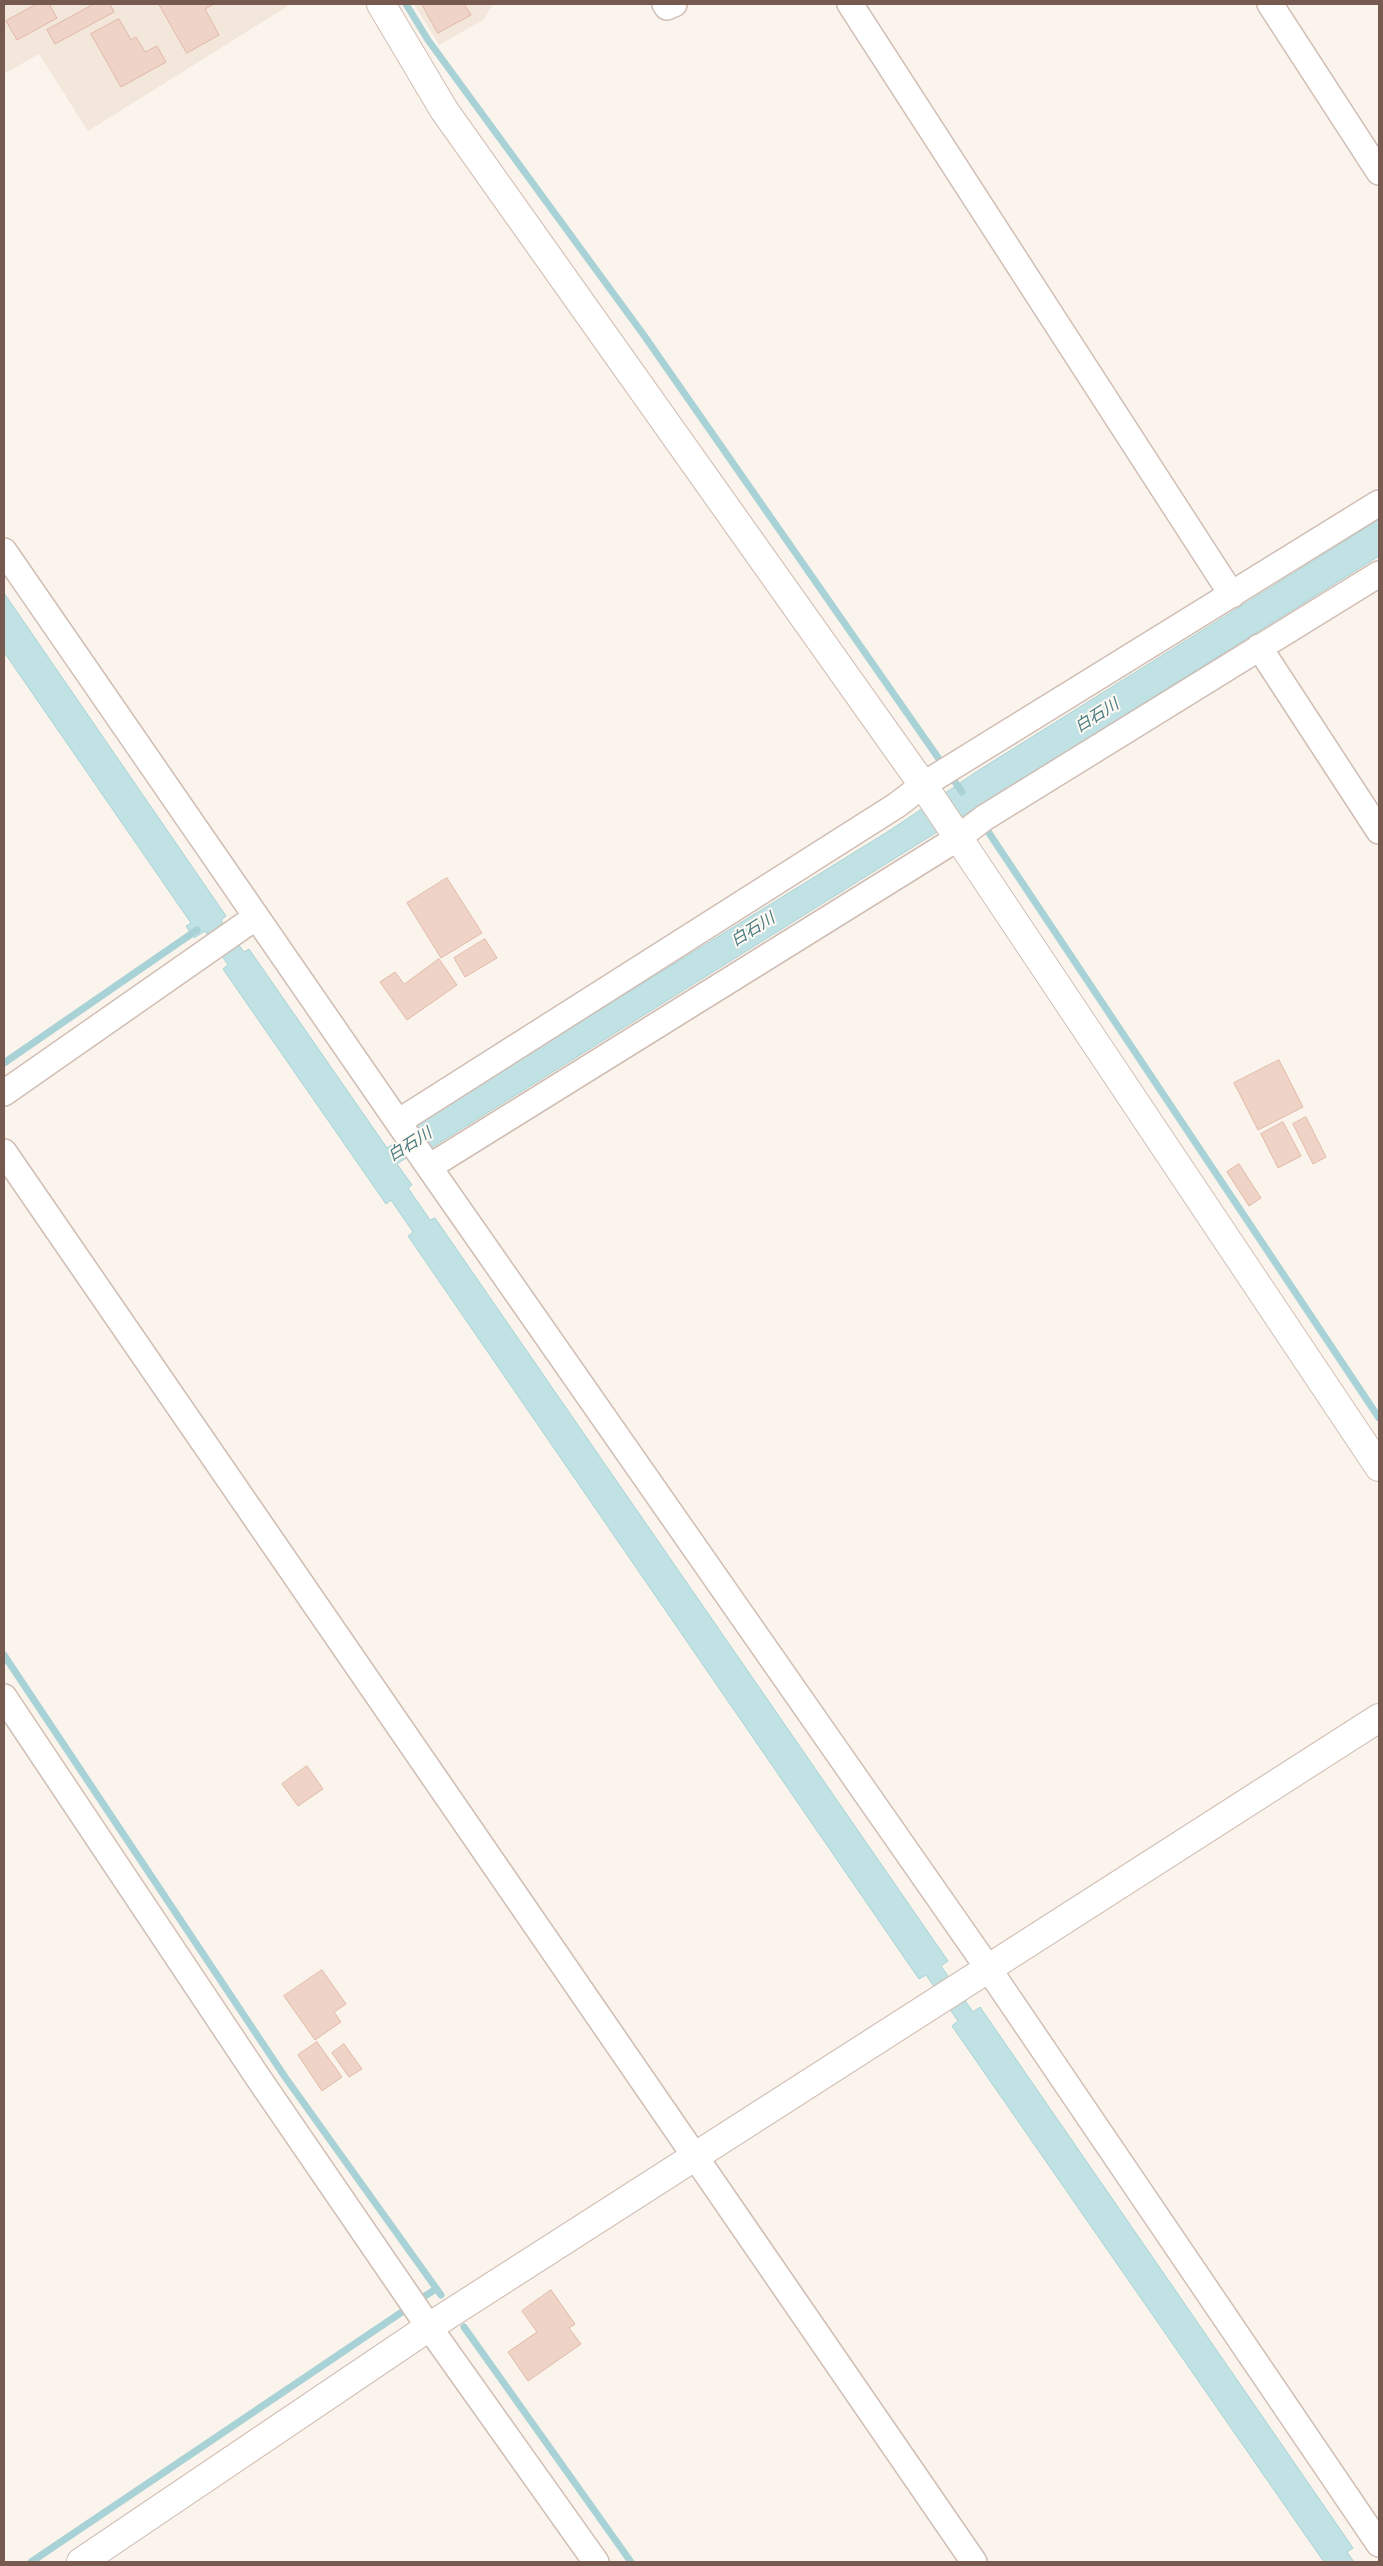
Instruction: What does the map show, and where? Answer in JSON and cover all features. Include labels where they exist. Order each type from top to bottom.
[{"type":"street","points":[[381,4],[444,110],[936,779],[1379,1467]]},
{"type":"street","points":[[665,4],[667,7],[674,4]]},
{"type":"street","points":[[850,4],[1232,595]]},
{"type":"street","points":[[1270,4],[1379,172]]},
{"type":"street","points":[[401,1126],[936,779],[1379,503]]},
{"type":"street","points":[[4,552],[425,1161],[988,1968],[1379,2544]]},
{"type":"street","points":[[425,1161],[1379,574]]},
{"type":"street","points":[[1259,647],[1379,831]]},
{"type":"street","points":[[5,1090],[256,917]]},
{"type":"street","points":[[4,1152],[974,2562]]},
{"type":"street","points":[[4,1697],[256,2076],[429,2327],[596,2562]]},
{"type":"street","points":[[81,2562],[429,2327],[1379,1718]]},
{"type":"shaded area","points":[[4,4],[291,4],[88,131],[39,54],[4,74]]},
{"type":"shaded area","points":[[414,4],[493,4],[483,20],[439,45]]},
{"type":"water","name":"白石川","points":[[1379,520],[1379,556],[431,1148],[427,1144],[397,1164],[412,1185],[408,1188],[430,1220],[435,1218],[948,1961],[941,1966],[973,2012],[980,2007],[1353,2548],[1347,2552],[1354,2562],[1324,2562],[952,2026],[958,2021],[926,1975],[919,1979],[408,1236],[413,1232],[391,1200],[386,1204],[223,969],[228,965],[205,931],[194,938],[186,926],[191,923],[4,652],[4,593],[226,916],[221,920],[244,952],[249,949],[387,1148],[417,1129],[415,1124],[892,829],[976,772]]},
{"type":"building","points":[[37,4],[49,4],[57,18],[17,40],[6,21]]},
{"type":"building","points":[[94,4],[110,4],[114,12],[55,44],[47,30]]},
{"type":"building","points":[[159,4],[214,4],[205,9],[219,35],[187,53]]},
{"type":"building","points":[[422,4],[464,4],[471,15],[438,33]]},
{"type":"building","points":[[119,19],[131,40],[136,37],[145,52],[157,46],[166,62],[121,87],[91,34]]},
{"type":"building","points":[[447,878],[482,933],[441,958],[407,903]]},
{"type":"building","points":[[485,939],[497,958],[465,977],[454,958]]},
{"type":"building","points":[[439,959],[457,985],[407,1020],[380,982],[395,972],[404,984]]},
{"type":"building","points":[[1279,1060],[1303,1107],[1258,1130],[1234,1083]]},
{"type":"building","points":[[1306,1117],[1326,1157],[1313,1164],[1293,1124]]},
{"type":"building","points":[[1283,1122],[1301,1156],[1278,1168],[1261,1134]]},
{"type":"building","points":[[1239,1164],[1261,1198],[1249,1206],[1227,1172]]},
{"type":"building","points":[[307,1766],[323,1789],[298,1806],[282,1784]]},
{"type":"building","points":[[322,1970],[346,2004],[334,2012],[341,2022],[315,2040],[284,1996]]},
{"type":"building","points":[[317,2042],[342,2077],[322,2091],[298,2055]]},
{"type":"building","points":[[344,2044],[362,2069],[349,2077],[332,2053]]},
{"type":"building","points":[[551,2290],[575,2324],[569,2328],[581,2344],[528,2381],[508,2352],[537,2332],[522,2311]]},
{"type":"waterway","points":[[406,4],[428,40],[643,334],[962,792]]},
{"type":"waterway","points":[[983,824],[1379,1418]]},
{"type":"waterway","points":[[4,1063],[197,930]]},
{"type":"waterway","points":[[4,1655],[285,2077],[441,2295]]},
{"type":"waterway","points":[[425,2296],[436,2289]]},
{"type":"waterway","points":[[31,2562],[402,2312]]},
{"type":"waterway","points":[[464,2327],[631,2562]]}]
